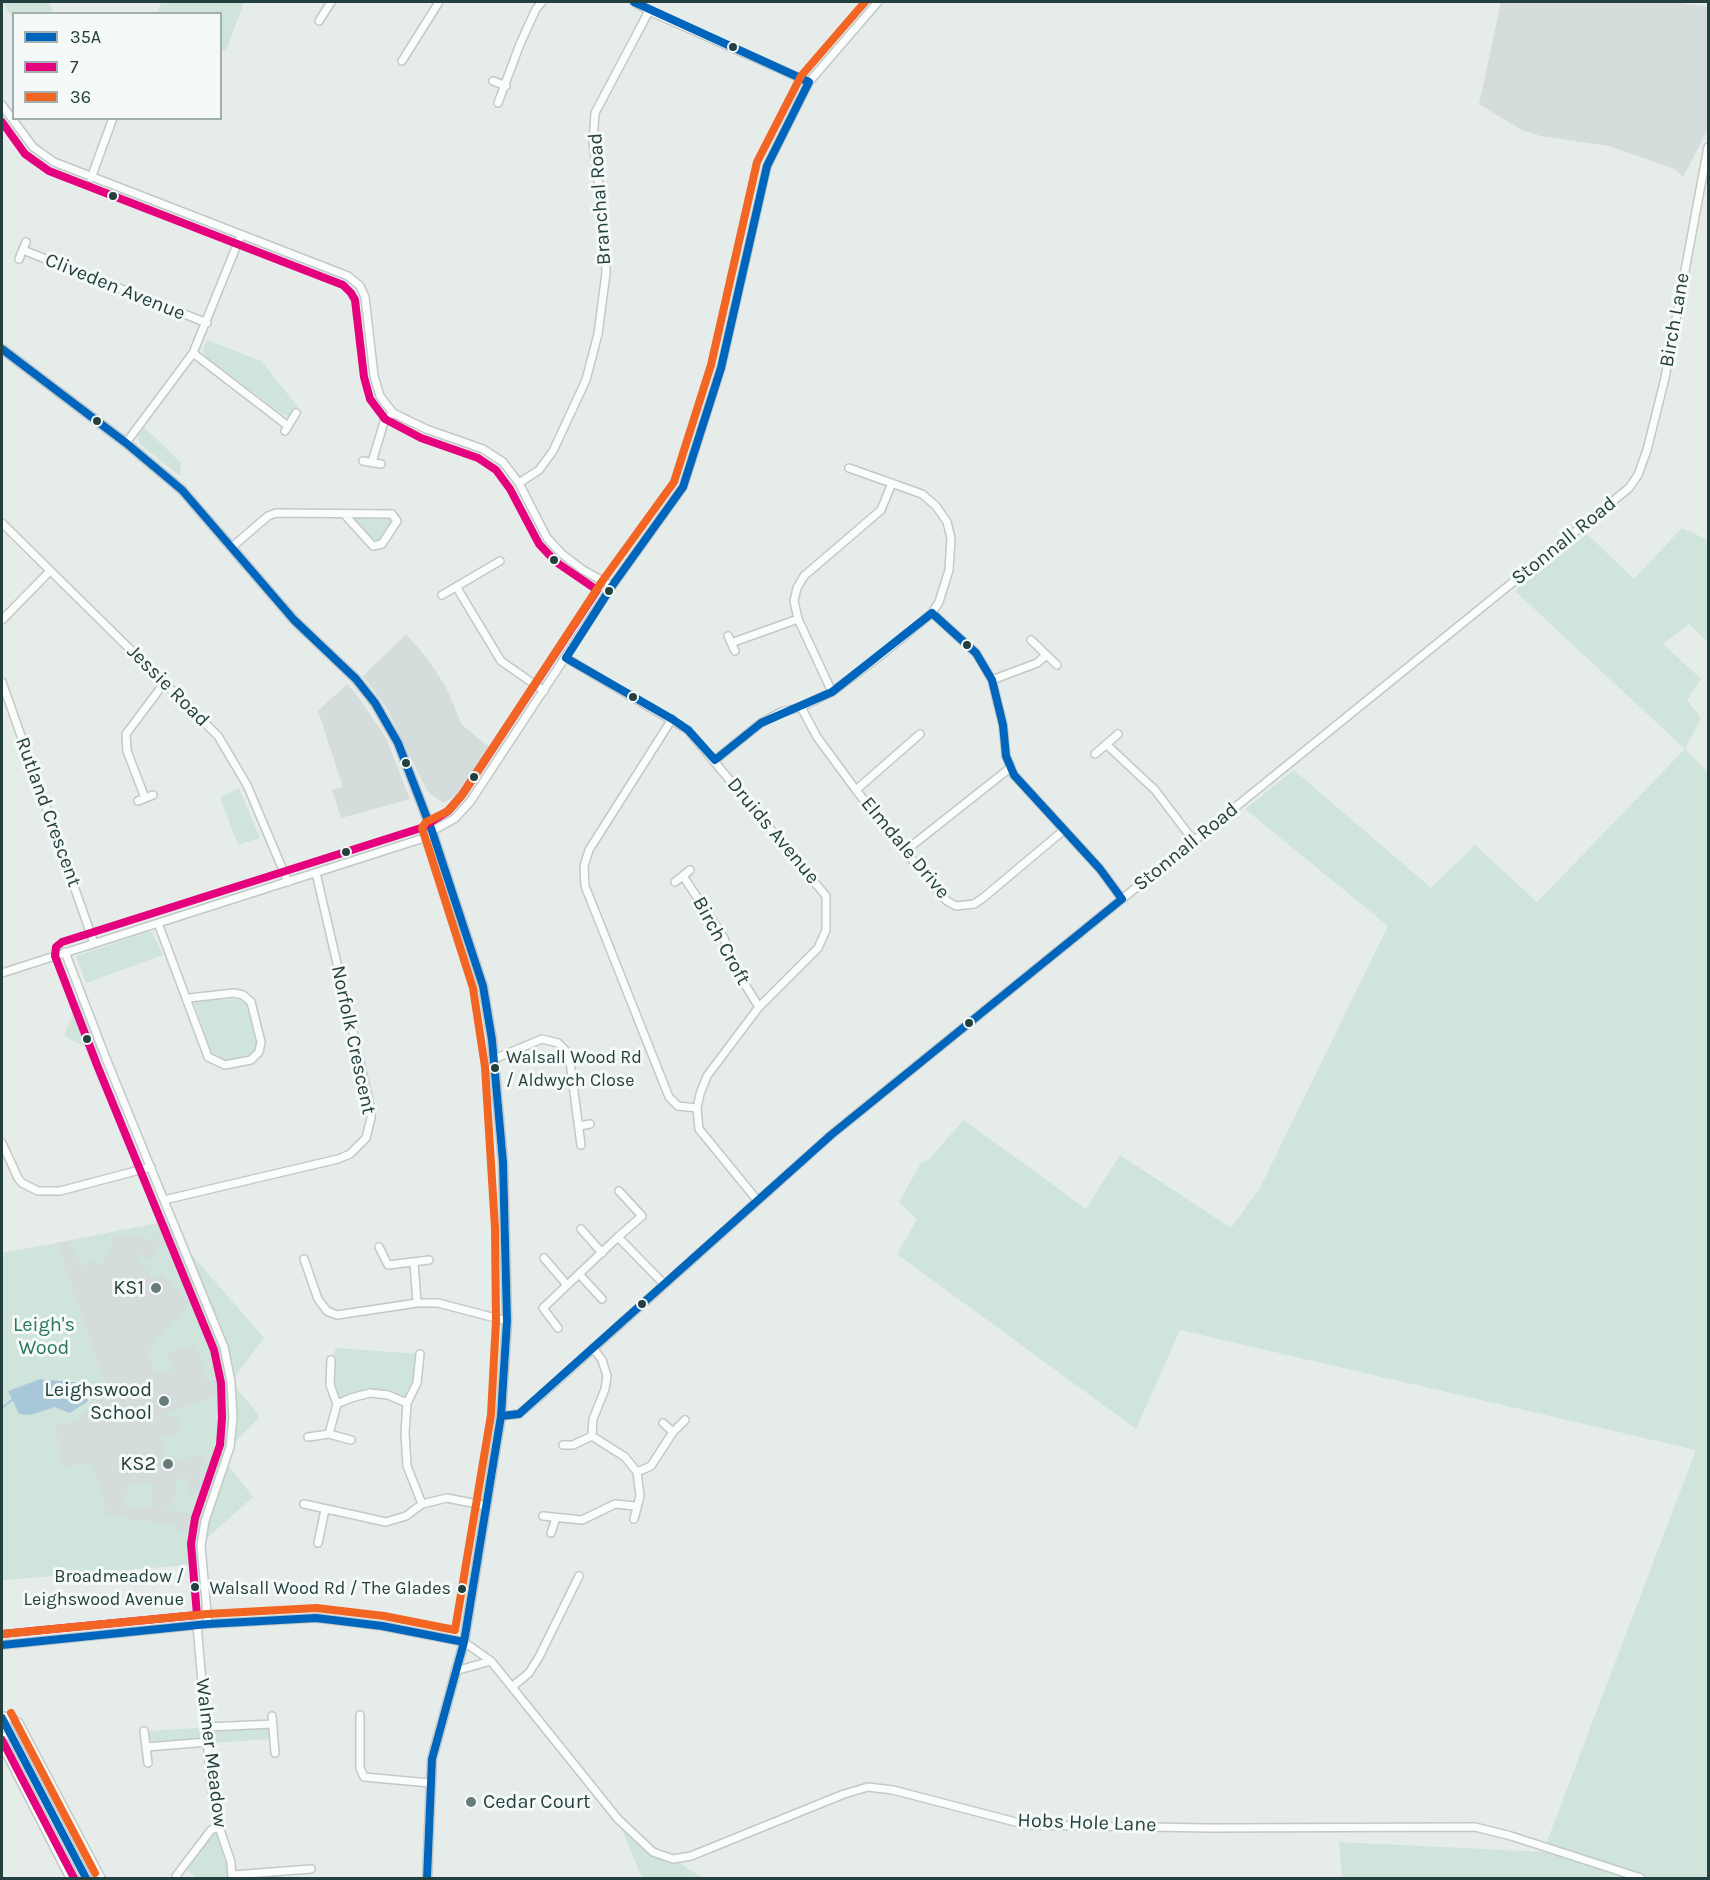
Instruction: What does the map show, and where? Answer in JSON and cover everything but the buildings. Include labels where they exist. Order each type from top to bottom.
[{"type":"main road","points":[[2,1717],[86,1878]]},
{"type":"street","points":[[318,21],[331,2]]},
{"type":"street","points":[[402,61],[412,54],[439,2]]},
{"type":"street","points":[[498,103],[520,44],[536,9],[542,2]]},
{"type":"street","points":[[634,2],[649,11],[809,82]]},
{"type":"street","points":[[2,973],[427,837],[432,831],[454,819],[470,802],[612,586],[683,487],[721,368],[767,166],[809,82],[878,2]]},
{"type":"street","name":"Branchal Road","points":[[519,483],[539,470],[553,451],[586,380],[598,334],[606,273],[605,233],[592,142],[595,113],[649,11]]},
{"type":"street","points":[[493,81],[506,86]]},
{"type":"street","points":[[2,105],[21,134],[45,157],[91,178],[348,276],[360,286],[365,297],[374,376],[380,396],[393,413],[426,429],[483,449],[502,462],[519,483],[547,538],[576,565],[612,586]]},
{"type":"street","points":[[91,178],[112,120]]},
{"type":"street","name":"Birch Lane","points":[[1629,488],[1638,475],[1647,450],[1665,378],[1708,147]]},
{"type":"street","points":[[126,443],[193,354],[241,235]]},
{"type":"street","name":"Cliveden Avenue","points":[[19,259],[26,242]]},
{"type":"street","name":"Cliveden Avenue","points":[[23,250],[207,323]]},
{"type":"street","points":[[2,349],[126,443],[182,490],[294,620],[356,679],[375,703],[398,743],[432,831],[483,986],[494,1059],[502,1162],[507,1321],[501,1416],[464,1641],[432,1759],[427,1878]]},
{"type":"street","points":[[193,354],[286,428],[297,413]]},
{"type":"street","points":[[372,462],[384,422],[393,413]]},
{"type":"street","points":[[363,461],[381,464]]},
{"type":"street","points":[[715,760],[761,723],[781,712],[801,707],[832,692],[932,613],[945,590],[951,538],[946,522],[936,506],[922,494],[849,468]]},
{"type":"street","points":[[832,692],[798,619],[794,601],[804,576],[881,510],[892,483]]},
{"type":"street","name":"Stonnall Road","points":[[501,1416],[519,1414],[831,1135],[1629,488]]},
{"type":"street","points":[[232,547],[271,514],[344,514],[392,514],[397,521],[382,544],[373,546],[344,514]]},
{"type":"street","name":"Jessie Road","points":[[2,523],[218,736],[234,759],[252,795],[288,882]]},
{"type":"street","points":[[442,595],[500,561]]},
{"type":"street","points":[[2,620],[50,571]]},
{"type":"street","points":[[457,588],[501,661],[544,691]]},
{"type":"street","points":[[932,613],[976,653],[992,680],[1010,768],[1100,869],[1122,899]]},
{"type":"street","points":[[735,651],[729,640],[798,619]]},
{"type":"street","points":[[1031,640],[1045,656],[1057,665]]},
{"type":"street","points":[[992,680],[1037,663],[1045,656]]},
{"type":"street","name":"Druids Avenue","points":[[566,658],[688,730],[826,896],[826,930],[818,948],[759,1007],[707,1076],[697,1108]]},
{"type":"street","name":"Rutland Crescent","points":[[2,682],[4,699],[94,943]]},
{"type":"street","points":[[153,795],[141,799],[127,750],[126,734],[165,682]]},
{"type":"street","name":"Elmdale Drive","points":[[801,707],[817,737],[856,790],[947,901],[964,907],[983,898],[1064,830]]},
{"type":"street","points":[[672,719],[589,850],[584,866],[585,886],[669,1097],[678,1106],[697,1108],[699,1129],[757,1200]]},
{"type":"street","points":[[1095,754],[1118,734]]},
{"type":"street","points":[[856,790],[919,741]]},
{"type":"street","points":[[1107,745],[1155,790],[1193,840]]},
{"type":"street","points":[[905,851],[1010,768]]},
{"type":"street","name":"Birch Croft","points":[[675,882],[690,870]]},
{"type":"street","name":"Norfolk Crescent","points":[[164,1200],[338,1159],[350,1154],[366,1138],[371,1118],[370,1110],[316,873]]},
{"type":"street","name":"Birch Croft","points":[[683,876],[724,938],[731,962],[759,1007]]},
{"type":"street","points":[[158,923],[189,998],[208,1057],[216,1063],[225,1065],[251,1060],[259,1052],[261,1042],[250,1002],[243,995],[234,993],[189,998]]},
{"type":"street","points":[[65,952],[224,1347],[231,1382],[233,1418],[230,1447],[205,1521],[201,1546],[208,1624]]},
{"type":"street","points":[[494,1059],[542,1039],[558,1043],[569,1054],[581,1145]]},
{"type":"street","points":[[579,1126],[590,1124]]},
{"type":"street","points":[[2,1143],[18,1178],[22,1183],[38,1191],[60,1191],[151,1167]]},
{"type":"street","points":[[558,1328],[543,1308],[642,1216],[619,1191]]},
{"type":"street","points":[[581,1229],[602,1252]]},
{"type":"street","points":[[618,1237],[664,1284]]},
{"type":"street","points":[[379,1247],[388,1265],[429,1260]]},
{"type":"street","points":[[544,1258],[567,1285]]},
{"type":"street","points":[[304,1259],[318,1299],[327,1311],[337,1315],[417,1303],[438,1303],[507,1321]]},
{"type":"street","points":[[414,1263],[417,1303]]},
{"type":"street","points":[[579,1274],[602,1299]]},
{"type":"street","points":[[592,1436],[593,1419],[605,1389],[607,1376],[602,1360],[593,1348]]},
{"type":"street","points":[[420,1354],[417,1383],[407,1403],[406,1466],[422,1504]]},
{"type":"street","points":[[328,1434],[337,1404],[330,1385],[332,1360]]},
{"type":"street","points":[[337,1404],[370,1394],[388,1395],[407,1403]]},
{"type":"street","points":[[637,1472],[651,1466],[673,1432],[684,1420]]},
{"type":"street","points":[[663,1423],[673,1432]]},
{"type":"street","points":[[308,1437],[328,1434],[351,1440]]},
{"type":"street","points":[[563,1445],[573,1445],[592,1436]]},
{"type":"street","points":[[592,1436],[625,1457],[637,1472],[640,1496],[635,1506],[634,1518]]},
{"type":"street","points":[[304,1504],[386,1522],[406,1516],[422,1504],[447,1498],[487,1506]]},
{"type":"street","points":[[543,1516],[582,1520],[615,1504],[635,1506]]},
{"type":"street","points":[[318,1543],[325,1510]]},
{"type":"street","points":[[551,1533],[556,1518]]},
{"type":"street","points":[[513,1686],[529,1673],[539,1657],[579,1576]]},
{"type":"street","points":[[2,1645],[208,1624],[316,1618],[382,1626],[464,1641]]},
{"type":"street","name":"Walmer Meadow","points":[[197,1625],[219,1827],[232,1877]]},
{"type":"street","name":"Hobs Hole Lane","points":[[464,1641],[491,1661],[513,1686],[618,1819],[653,1852],[673,1858],[691,1856],[844,1794],[868,1787],[893,1790],[1027,1825],[1209,1828],[1474,1827],[1511,1836],[1641,1878]]},
{"type":"street","points":[[455,1671],[491,1661]]},
{"type":"street","points":[[360,1715],[360,1768],[364,1777],[430,1783]]},
{"type":"street","points":[[2,1717],[10,1716],[19,1723],[101,1878]]},
{"type":"street","points":[[207,1727],[272,1720],[274,1753]]},
{"type":"street","points":[[144,1731],[148,1763]]},
{"type":"street","points":[[2,1740],[9,1732]]},
{"type":"street","points":[[146,1747],[208,1742]]},
{"type":"street","points":[[2,1745],[70,1878]]},
{"type":"street","points":[[176,1876],[186,1870],[212,1830],[219,1827]]},
{"type":"street","points":[[232,1877],[309,1870],[311,1878]]},
{"type":"shaded area","points":[[1501,2],[1674,2],[1708,7],[1708,129],[1683,177],[1675,169],[1609,146],[1540,136],[1522,130],[1479,104]]},
{"type":"shaded area","points":[[406,634],[427,658],[446,687],[462,725],[495,752],[461,793],[443,803],[427,791],[386,707],[363,676]]},
{"type":"shaded area","points":[[347,684],[385,736],[410,799],[341,818],[332,790],[343,787],[318,711]]},
{"type":"shaded area","name":"Leighswood School","points":[[168,1221],[221,1349],[230,1390],[227,1446],[201,1522],[197,1564],[2,1580],[2,1410],[107,1393],[56,1243]]},
{"type":"green space","points":[[2,2],[48,2],[53,10],[50,12],[12,12],[12,17]]},
{"type":"green space","points":[[162,2],[244,2],[226,51],[222,49],[222,12],[157,12]]},
{"type":"green space","points":[[207,340],[261,361],[298,407],[287,417],[282,414],[205,356],[203,350]]},
{"type":"green space","points":[[144,427],[181,463],[180,476],[140,444],[138,436]]},
{"type":"green space","points":[[354,517],[391,517],[393,524],[381,540],[373,541],[354,521]]},
{"type":"green space","points":[[1682,528],[1708,540],[1708,642],[1689,624],[1663,644],[1701,679],[1687,700],[1701,718],[1685,749],[1515,591],[1587,534],[1634,579]]},
{"type":"green space","points":[[1685,749],[1708,772],[1708,1878],[1342,1878],[1339,1842],[1543,1852],[1696,1450],[1180,1330],[1136,1429],[897,1254],[917,1220],[899,1202],[921,1163],[928,1160],[964,1120],[1086,1209],[1120,1155],[1231,1228],[1260,1188],[1388,926],[1245,809],[1294,770],[1431,888],[1475,845],[1537,902]]},
{"type":"green space","points":[[239,788],[260,838],[238,845],[220,798]]},
{"type":"green space","points":[[152,932],[163,955],[86,983],[76,956]]},
{"type":"green space","points":[[80,996],[103,1056],[64,1036]]},
{"type":"green space","points":[[241,1000],[249,1005],[258,1041],[256,1050],[249,1057],[226,1062],[211,1054],[194,1002]]},
{"type":"green space","points":[[168,1221],[157,1239],[150,1241],[130,1235],[116,1237],[110,1245],[111,1251],[98,1267],[92,1260],[83,1268],[69,1241]]},
{"type":"green space","name":"Leigh's Wood","points":[[56,1243],[107,1393],[74,1422],[56,1424],[60,1467],[93,1463],[107,1516],[176,1525],[177,1531],[200,1531],[197,1564],[2,1580],[2,1253]],"holes":[[[40,1379],[81,1382],[81,1407],[63,1412],[49,1408],[19,1414],[8,1391]]]},
{"type":"green space","points":[[162,1244],[183,1254],[221,1349],[228,1379],[207,1381],[196,1345],[167,1354],[173,1371],[154,1373],[149,1355],[152,1342],[190,1304],[161,1273],[154,1279],[136,1256],[140,1253],[145,1259],[157,1254],[155,1246]]},
{"type":"green space","points":[[185,1247],[264,1338],[231,1382],[256,1411],[259,1418],[230,1447],[233,1418],[224,1347]]},
{"type":"green space","points":[[336,1348],[420,1354],[417,1383],[407,1403],[370,1393],[337,1404],[333,1396],[331,1360]]},
{"type":"green space","points":[[230,1390],[227,1446],[204,1514],[165,1511],[166,1508],[174,1505],[173,1496],[177,1495],[176,1479],[188,1478],[189,1493],[201,1492],[199,1467],[206,1466],[205,1455],[164,1461],[162,1436],[175,1438],[179,1433],[178,1418],[165,1414]]},
{"type":"green space","points":[[228,1465],[253,1497],[205,1540],[207,1523]]},
{"type":"green space","points":[[152,1483],[151,1507],[125,1506],[123,1494],[129,1493],[129,1485]]},
{"type":"green space","points":[[273,1724],[274,1739],[146,1747],[144,1731]]},
{"type":"green space","points":[[618,1819],[653,1852],[673,1859],[703,1878],[642,1878]]},
{"type":"green space","points":[[219,1827],[233,1875],[296,1871],[279,1878],[197,1878],[183,1867],[211,1830]]},
{"type":"water","points":[[40,1379],[85,1383],[88,1401],[70,1413],[55,1407],[30,1415],[19,1414],[8,1391]]},
{"type":"waterway","points":[[2,1408],[12,1400]]},
{"type":"transit line","name":"35A","points":[[501,1416],[519,1414],[831,1135],[1122,899],[1100,869],[1014,775],[1006,756],[1003,725],[992,680],[976,653],[932,613],[832,692],[761,723],[715,760],[688,730],[672,719],[566,658],[612,586],[683,487],[721,368],[767,166],[809,82],[634,2]]},
{"type":"transit line","name":"36","points":[[2,1634],[207,1614],[316,1608],[384,1616],[455,1630],[491,1415],[496,1321],[495,1228],[485,1067],[473,988],[422,828],[426,822],[448,811],[462,795],[603,580],[674,482],[711,365],[757,162],[801,76],[865,2]]},
{"type":"transit line","name":"7","points":[[2,122],[25,154],[49,171],[343,285],[355,300],[364,377],[370,399],[385,419],[421,438],[478,458],[496,470],[510,489],[539,544],[556,562],[597,590],[462,795],[448,811],[421,828],[62,942],[56,947],[55,956],[97,1065],[214,1350],[221,1383],[220,1445],[195,1518],[191,1544],[197,1615],[2,1634]]},
{"type":"transit line","name":"35A","points":[[2,349],[126,443],[182,490],[294,620],[356,679],[375,703],[398,743],[432,831],[483,986],[492,1040],[503,1162],[507,1321],[501,1416],[464,1642],[432,1759],[427,1878]]},
{"type":"transit line","name":"35A","points":[[2,1645],[208,1624],[316,1618],[382,1626],[464,1642]]},
{"type":"transit line","name":"36","points":[[11,1713],[95,1873]]},
{"type":"transit line","name":"35A","points":[[2,1718],[86,1878]]},
{"type":"transit line","name":"7","points":[[2,1740],[74,1878]]},
{"type":"place","name":"Walsall Wood Rd / Aldwych Close","points":[[495,1068]]},
{"type":"place","name":"KS1","points":[[156,1288]]},
{"type":"place","name":"Leighswood School","points":[[164,1401]]},
{"type":"place","name":"KS2","points":[[168,1464]]},
{"type":"place","name":"Broadmeadow / Leighswood Avenue","points":[[195,1587]]},
{"type":"place","name":"Walsall Wood Rd / The Glades","points":[[462,1589]]},
{"type":"place","name":"Cedar Court","points":[[471,1802]]}]
